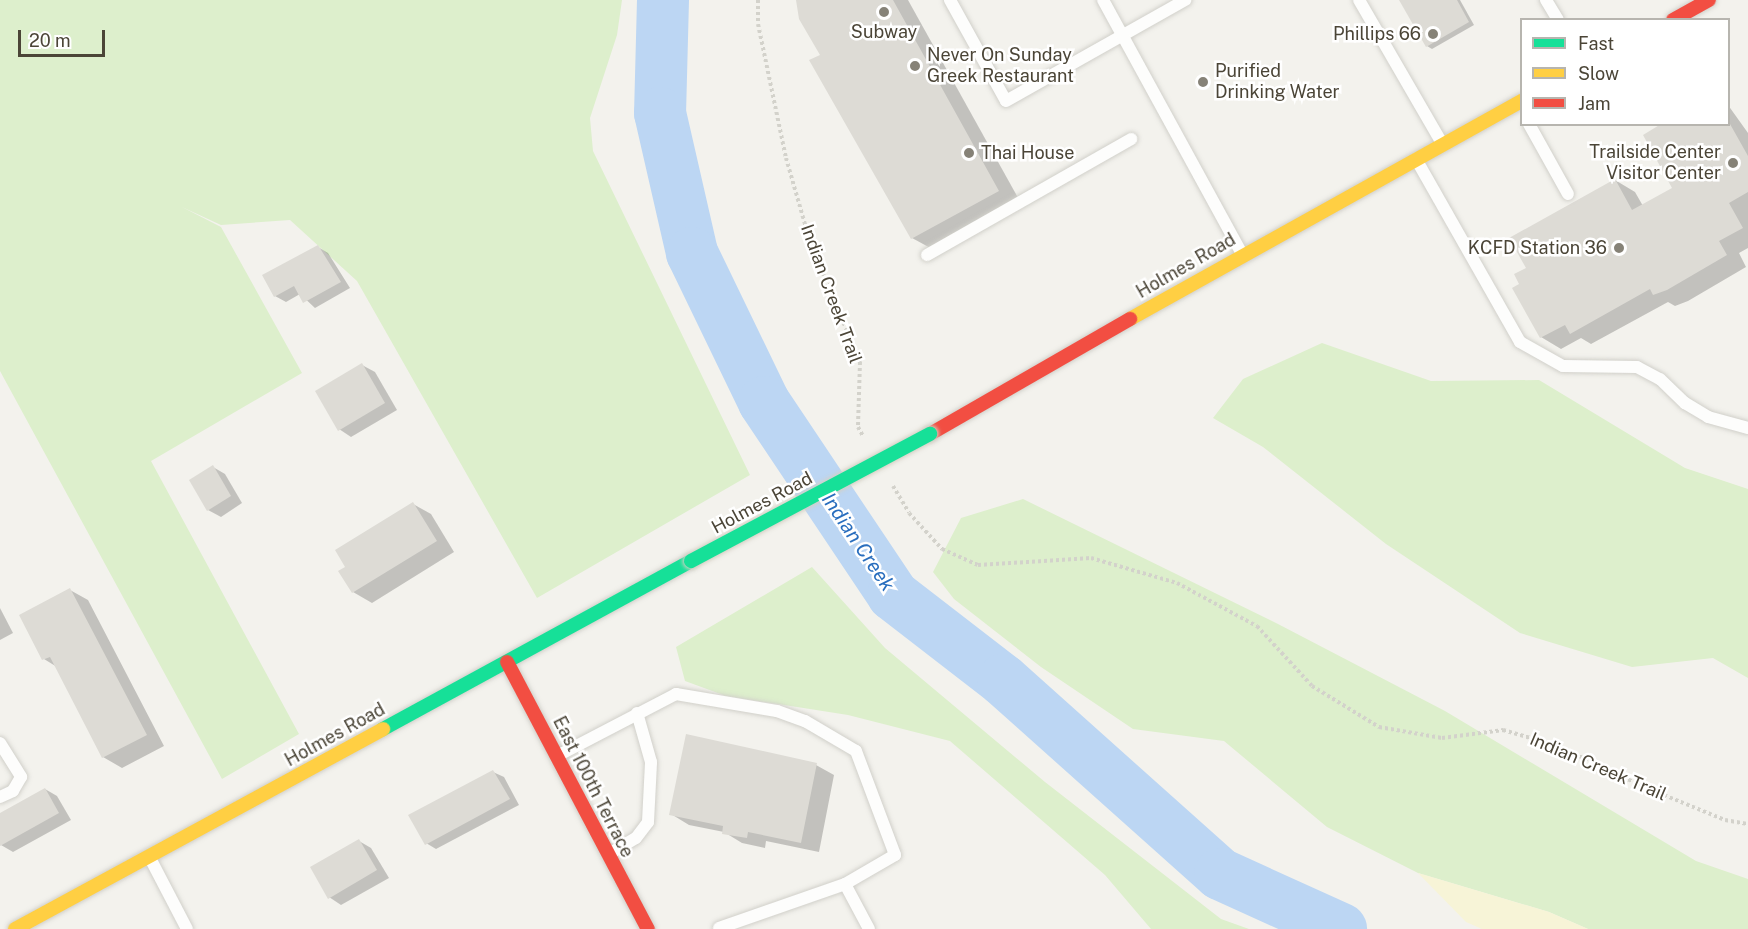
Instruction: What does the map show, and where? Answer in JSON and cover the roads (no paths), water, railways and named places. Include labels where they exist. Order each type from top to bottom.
[{"type":"main road","points":[[1677,18],[1709,0]]},
{"type":"main road","name":"Holmes Road","points":[[15,929],[691,561],[930,434],[1242,254],[1415,158],[1520,105]]},
{"type":"main road","name":"East 100th Terrace","points":[[507,662],[648,929]]},
{"type":"lane","points":[[950,0],[1006,101],[1185,0]]},
{"type":"lane","points":[[1103,0],[1242,254]]},
{"type":"lane","points":[[1359,0],[1442,144]]},
{"type":"lane","points":[[1546,0],[1557,18]]},
{"type":"lane","points":[[1530,126],[1568,194]]},
{"type":"lane","points":[[927,255],[1131,139]]},
{"type":"lane","points":[[1415,158],[1520,342],[1563,366],[1636,367],[1660,379],[1684,403],[1708,417],[1748,428]]},
{"type":"lane","points":[[558,756],[668,696],[686,693],[789,714],[856,751],[895,855],[844,884],[719,928]]},
{"type":"lane","points":[[608,854],[636,838],[648,822],[651,762],[637,713]]},
{"type":"lane","points":[[0,743],[21,777],[13,791],[0,797]]},
{"type":"lane","points":[[149,856],[187,929]]},
{"type":"lane","points":[[844,884],[869,929]]},
{"type":"waterway","name":"Indian Creek","points":[[663,0],[660,113],[692,253],[764,402],[893,595],[1003,680],[1220,874],[1341,929]]},
{"type":"place","name":"Subway","points":[[884,12]]},
{"type":"place","name":"Phillips 66","points":[[1433,34]]},
{"type":"place","name":"Never On Sunday Greek Restaurant","points":[[915,66]]},
{"type":"place","name":"Purified Drinking Water","points":[[1203,82]]},
{"type":"place","name":"Thai House","points":[[969,153]]},
{"type":"place","name":"Trailside Center Visitor Center","points":[[1733,163]]},
{"type":"place","name":"KCFD Station 36","points":[[1619,248]]}]
